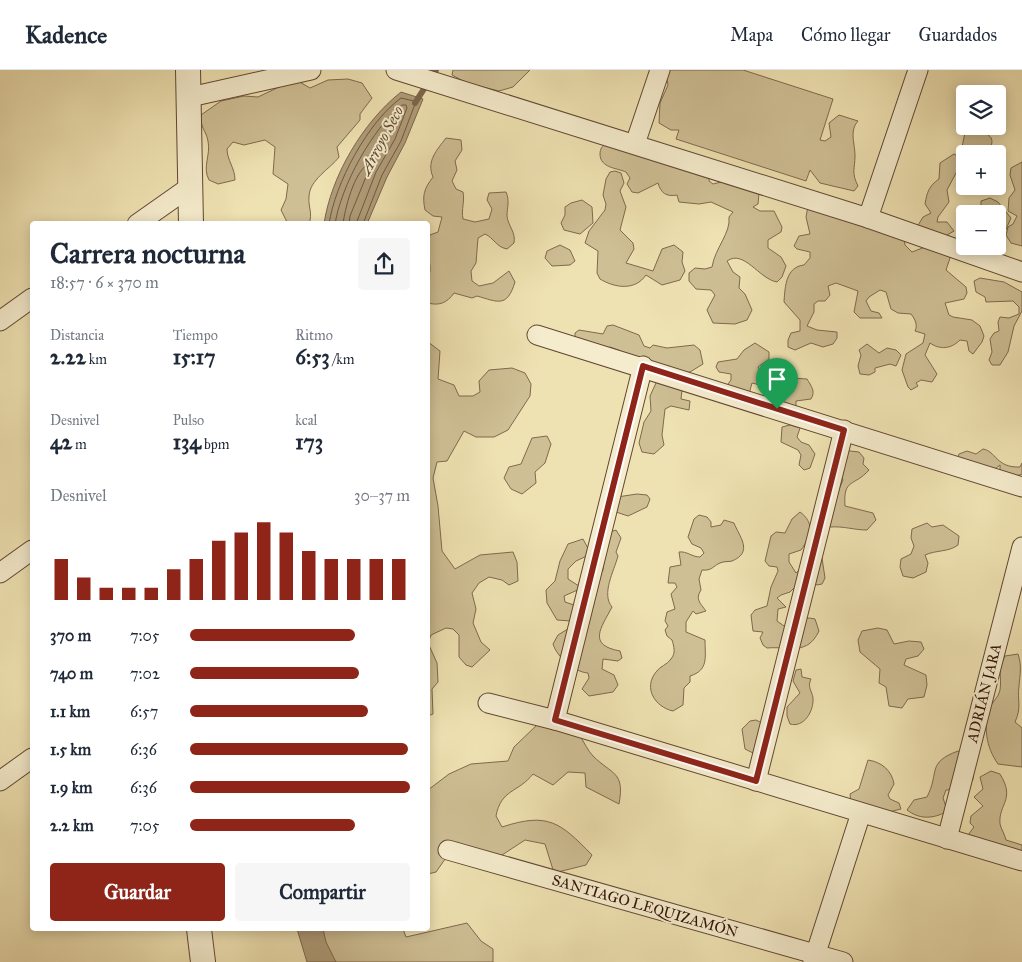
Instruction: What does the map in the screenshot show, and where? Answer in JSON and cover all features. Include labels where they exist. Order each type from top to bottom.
[{"type":"street","points":[[188,70],[191,221]]},
{"type":"street","points":[[190,97],[311,70]]},
{"type":"street","points":[[396,70],[868,218],[1022,272]]},
{"type":"street","points":[[635,144],[660,70]]},
{"type":"street","points":[[868,218],[918,70]]},
{"type":"street","points":[[141,221],[190,186]]},
{"type":"street","points":[[0,321],[30,299]]},
{"type":"street","points":[[537,335],[643,366],[1022,487]]},
{"type":"street","points":[[555,720],[643,366]]},
{"type":"street","points":[[756,781],[844,430]]},
{"type":"street","name":"ADRIÁN JARA","points":[[947,839],[1022,548]]},
{"type":"street","points":[[0,574],[30,552]]},
{"type":"street","points":[[488,703],[555,720],[1022,861]]},
{"type":"street","points":[[0,781],[30,759]]},
{"type":"street","points":[[814,958],[861,813]]},
{"type":"street","name":"SANTIAGO LEQUIZAMÓN","points":[[448,850],[814,958],[843,962]]},
{"type":"street","points":[[199,931],[203,962]]},
{"type":"shaded area","points":[[453,70],[530,70],[513,87],[499,91],[467,83],[452,75]]},
{"type":"shaded area","points":[[665,70],[743,70],[833,99],[820,140],[825,141],[831,137],[829,123],[839,115],[858,121],[853,133],[854,174],[858,186],[854,191],[820,183],[810,170],[806,181],[676,139],[679,130],[671,130],[659,123],[660,103],[668,85]]},
{"type":"shaded area","points":[[348,79],[362,83],[372,98],[360,114],[360,120],[337,147],[339,157],[312,185],[309,197],[310,221],[286,221],[281,210],[286,199],[288,184],[273,174],[275,147],[265,140],[244,145],[233,142],[227,149],[235,180],[218,184],[209,180],[206,166],[209,146],[201,123],[201,115],[221,101],[244,96],[258,97],[281,86],[298,81],[310,88],[328,80]]},
{"type":"shaded area","points":[[965,135],[988,135],[992,141],[992,145],[962,145]]},
{"type":"shaded area","points":[[446,138],[461,140],[462,150],[455,161],[457,170],[452,181],[456,189],[463,192],[463,219],[475,222],[489,219],[492,209],[487,200],[489,193],[506,192],[508,201],[507,216],[514,236],[514,243],[507,249],[485,234],[478,238],[476,263],[471,271],[472,281],[479,286],[493,283],[509,271],[515,282],[509,296],[501,301],[477,296],[472,298],[454,293],[443,303],[430,303],[430,235],[438,232],[442,217],[433,216],[425,210],[424,196],[433,177],[431,166],[436,151]]},
{"type":"shaded area","points":[[606,144],[709,176],[709,181],[713,184],[725,181],[759,193],[758,204],[753,207],[760,211],[774,211],[782,227],[781,232],[768,240],[768,248],[781,257],[786,266],[782,277],[777,282],[770,280],[746,262],[733,258],[727,261],[733,272],[740,277],[739,288],[745,294],[752,310],[747,320],[735,324],[713,323],[707,310],[715,295],[711,290],[696,289],[689,281],[689,273],[695,268],[705,269],[712,267],[716,253],[728,229],[729,217],[733,212],[711,202],[699,204],[679,202],[677,195],[664,194],[658,183],[638,193],[632,192],[627,184],[630,178],[626,172],[606,165],[601,159],[601,149]]},
{"type":"shaded area","points":[[954,154],[956,155],[956,173],[947,190],[949,202],[938,217],[937,222],[947,222],[954,231],[942,238],[917,227],[923,217],[931,213],[925,204],[929,190],[939,179],[940,163]]},
{"type":"shaded area","points":[[1022,162],[1022,246],[1011,243],[1006,235],[1008,227],[1013,224],[1017,216],[1008,211],[1009,198],[1015,190],[1010,175],[1011,168]]},
{"type":"shaded area","points":[[610,172],[621,173],[624,183],[620,191],[626,207],[620,230],[633,243],[634,249],[626,263],[653,271],[662,249],[674,245],[683,252],[682,262],[685,271],[680,280],[662,285],[646,275],[631,286],[618,286],[600,279],[597,273],[598,251],[585,243],[589,231],[605,210],[606,204],[603,195],[606,179]]},
{"type":"shaded area","points":[[990,198],[1000,205],[981,205],[981,201]]},
{"type":"shaded area","points":[[582,200],[592,207],[593,223],[580,234],[564,230],[561,223],[565,215],[565,207]]},
{"type":"shaded area","points":[[808,206],[904,238],[905,245],[912,252],[925,247],[951,255],[946,270],[966,287],[967,293],[964,299],[945,303],[949,315],[972,320],[980,326],[984,336],[973,354],[969,351],[967,341],[960,340],[945,348],[930,343],[925,355],[937,374],[932,382],[921,380],[916,383],[918,386],[911,390],[908,387],[902,370],[906,354],[923,343],[925,334],[915,331],[916,324],[911,314],[898,313],[891,309],[886,292],[880,290],[866,301],[871,311],[879,313],[882,318],[860,318],[854,312],[858,291],[836,283],[828,286],[830,295],[825,301],[818,301],[814,304],[814,312],[807,326],[817,330],[837,332],[837,338],[833,344],[823,347],[811,343],[795,350],[788,347],[791,333],[800,331],[800,320],[784,302],[785,290],[793,269],[804,265],[810,258],[810,252],[797,249],[794,246],[799,236],[810,234],[806,217]]},
{"type":"shaded area","points":[[1006,212],[1011,218],[1006,229]]},
{"type":"shaded area","points":[[560,245],[570,250],[575,261],[570,265],[552,266],[545,258],[547,251]]},
{"type":"shaded area","points":[[980,278],[1004,282],[1022,292],[1022,311],[1014,326],[1008,352],[1000,365],[992,365],[989,360],[992,352],[990,339],[994,333],[999,331],[998,322],[1000,317],[1009,318],[1019,314],[1019,307],[1013,301],[986,302],[985,297],[976,292],[974,281]]},
{"type":"shaded area","points":[[613,325],[639,335],[644,346],[650,348],[653,345],[667,348],[694,345],[700,350],[703,364],[690,372],[682,373],[669,366],[621,357],[621,351],[610,347],[602,350],[575,338],[575,333],[579,330],[603,334],[607,326]]},
{"type":"shaded area","points":[[755,343],[769,352],[769,359],[758,367],[763,376],[807,379],[813,391],[811,399],[796,401],[796,407],[768,398],[765,389],[752,383],[749,394],[725,388],[731,380],[731,374],[719,372],[716,367],[718,362],[737,359],[744,350]]},
{"type":"shaded area","points":[[430,344],[440,351],[438,379],[454,385],[459,396],[473,396],[480,392],[479,381],[489,370],[512,368],[525,373],[531,384],[530,396],[508,430],[494,437],[476,437],[464,431],[447,461],[437,462],[433,478],[438,506],[442,551],[455,569],[480,555],[513,552],[517,562],[518,581],[509,585],[502,580],[489,577],[479,583],[472,593],[476,609],[473,623],[481,642],[490,650],[472,667],[466,665],[459,657],[459,635],[453,629],[446,628],[431,635],[430,638]]},
{"type":"shaded area","points":[[867,344],[879,353],[887,348],[896,350],[901,355],[896,366],[890,364],[875,368],[875,372],[869,375],[860,374],[858,366],[861,355],[859,350]]},
{"type":"shaded area","points":[[661,378],[682,390],[681,399],[690,401],[689,410],[671,406],[665,409],[662,435],[664,445],[654,454],[642,452],[639,443],[644,422],[651,411],[650,396],[656,383]]},
{"type":"shaded area","points":[[790,425],[800,428],[797,437],[801,442],[809,445],[815,454],[810,468],[804,470],[799,465],[801,455],[798,450],[781,442],[782,427]]},
{"type":"shaded area","points":[[547,436],[551,444],[545,463],[535,472],[536,483],[522,494],[511,489],[504,478],[509,467],[521,464],[532,438]]},
{"type":"shaded area","points":[[983,449],[1006,465],[1020,467],[1022,463],[1022,474],[1012,478],[1000,471],[1000,465],[995,469],[957,459],[959,454],[967,451],[976,454]]},
{"type":"shaded area","points":[[841,450],[859,452],[864,458],[863,464],[869,470],[848,487],[845,497],[845,506],[873,513],[876,520],[867,530],[830,527],[826,519],[843,480],[838,469]]},
{"type":"shaded area","points":[[637,494],[647,495],[650,499],[647,507],[628,516],[616,512],[617,497]]},
{"type":"shaded area","points":[[800,512],[805,516],[810,525],[809,535],[801,550],[789,554],[789,562],[796,573],[815,556],[822,558],[825,578],[822,584],[817,585],[812,581],[802,580],[790,592],[777,598],[786,607],[778,609],[777,621],[784,626],[799,619],[815,619],[819,631],[809,644],[803,647],[767,648],[763,645],[760,638],[763,632],[753,631],[751,615],[755,610],[767,606],[771,587],[778,571],[777,567],[769,566],[765,561],[771,536],[776,532],[785,533],[792,519]]},
{"type":"shaded area","points":[[699,515],[707,517],[711,522],[711,527],[721,525],[724,520],[734,523],[744,548],[739,557],[732,561],[722,562],[710,569],[702,570],[699,579],[701,590],[698,598],[706,611],[696,614],[693,611],[686,622],[686,632],[705,640],[705,662],[700,670],[690,676],[690,682],[684,688],[683,705],[673,711],[656,701],[651,690],[651,684],[656,672],[673,657],[674,652],[672,640],[667,636],[665,630],[668,626],[665,621],[667,612],[675,609],[671,594],[677,587],[675,583],[668,583],[670,567],[681,565],[679,552],[700,557],[704,553],[701,548],[692,544],[688,537],[694,519]]},
{"type":"shaded area","points":[[927,523],[932,527],[943,525],[959,536],[958,545],[951,549],[925,555],[928,563],[926,572],[913,578],[903,576],[900,567],[901,559],[911,554],[914,546],[911,538],[912,529]]},
{"type":"shaded area","points":[[616,530],[621,538],[616,552],[618,556],[608,589],[609,602],[612,607],[601,629],[600,640],[603,645],[620,651],[622,658],[618,661],[603,659],[602,669],[614,675],[618,685],[613,692],[589,696],[582,689],[589,678],[588,673],[577,670],[567,663],[558,654],[553,644],[558,635],[571,627],[603,570],[607,533]]},
{"type":"shaded area","points":[[583,539],[591,554],[576,561],[568,569],[568,579],[582,588],[564,596],[565,602],[577,606],[571,621],[557,620],[547,603],[546,590],[555,581],[560,561],[568,544]]},
{"type":"shaded area","points":[[878,628],[887,630],[894,644],[909,641],[921,642],[924,649],[918,656],[906,659],[904,665],[926,675],[927,685],[924,697],[908,699],[902,708],[889,706],[886,687],[879,683],[880,669],[860,652],[858,640],[862,631]]},
{"type":"shaded area","points":[[430,647],[437,663],[438,682],[432,689],[433,714],[430,715]]},
{"type":"shaded area","points":[[1018,654],[1020,666],[1019,708],[1015,722],[1022,728],[1022,767],[998,764],[988,744],[986,729],[990,707],[1000,690],[1000,670],[1005,656]]},
{"type":"shaded area","points":[[801,669],[802,677],[811,679],[810,687],[813,703],[810,713],[804,721],[795,725],[790,724],[787,716],[787,707],[800,693],[793,681],[796,670]]},
{"type":"shaded area","points":[[756,720],[766,725],[755,754],[745,749],[742,729],[750,721]]},
{"type":"shaded area","points":[[539,723],[580,736],[591,754],[618,779],[620,785],[619,804],[586,787],[585,773],[568,772],[553,785],[533,774],[522,785],[506,796],[498,807],[496,816],[502,827],[531,820],[552,823],[562,828],[592,855],[586,865],[554,873],[545,844],[525,840],[499,857],[471,850],[457,842],[436,872],[430,874],[430,788],[449,774],[471,764],[508,761],[514,747]]},
{"type":"shaded area","points":[[958,751],[975,764],[973,779],[968,788],[946,790],[943,798],[946,807],[944,813],[939,815],[921,816],[907,810],[914,800],[927,797],[935,769],[941,760]]},
{"type":"shaded area","points":[[868,760],[878,763],[889,771],[894,784],[888,795],[890,799],[899,803],[901,809],[885,813],[851,803],[850,794],[859,789]]},
{"type":"shaded area","points":[[991,771],[1000,774],[1005,783],[1007,796],[1001,811],[1001,828],[1006,840],[1022,845],[1022,855],[968,835],[974,827],[970,823],[971,816],[983,806],[974,797],[983,789],[980,777]]},
{"type":"shaded area","points":[[467,923],[481,941],[493,949],[493,962],[329,962],[319,931],[404,931],[406,937]]},
{"type":"water","points":[[401,92],[423,99],[405,143],[387,177],[368,221],[325,221],[341,169],[362,134],[387,104]]},
{"type":"water","points":[[298,931],[323,931],[326,942],[336,962],[307,962]]},
{"type":"waterway","name":"Arroyo Seco","points":[[415,103],[436,70]]},
{"type":"route","points":[[643,366],[777,409],[844,430],[756,781],[555,720],[643,366]]}]
